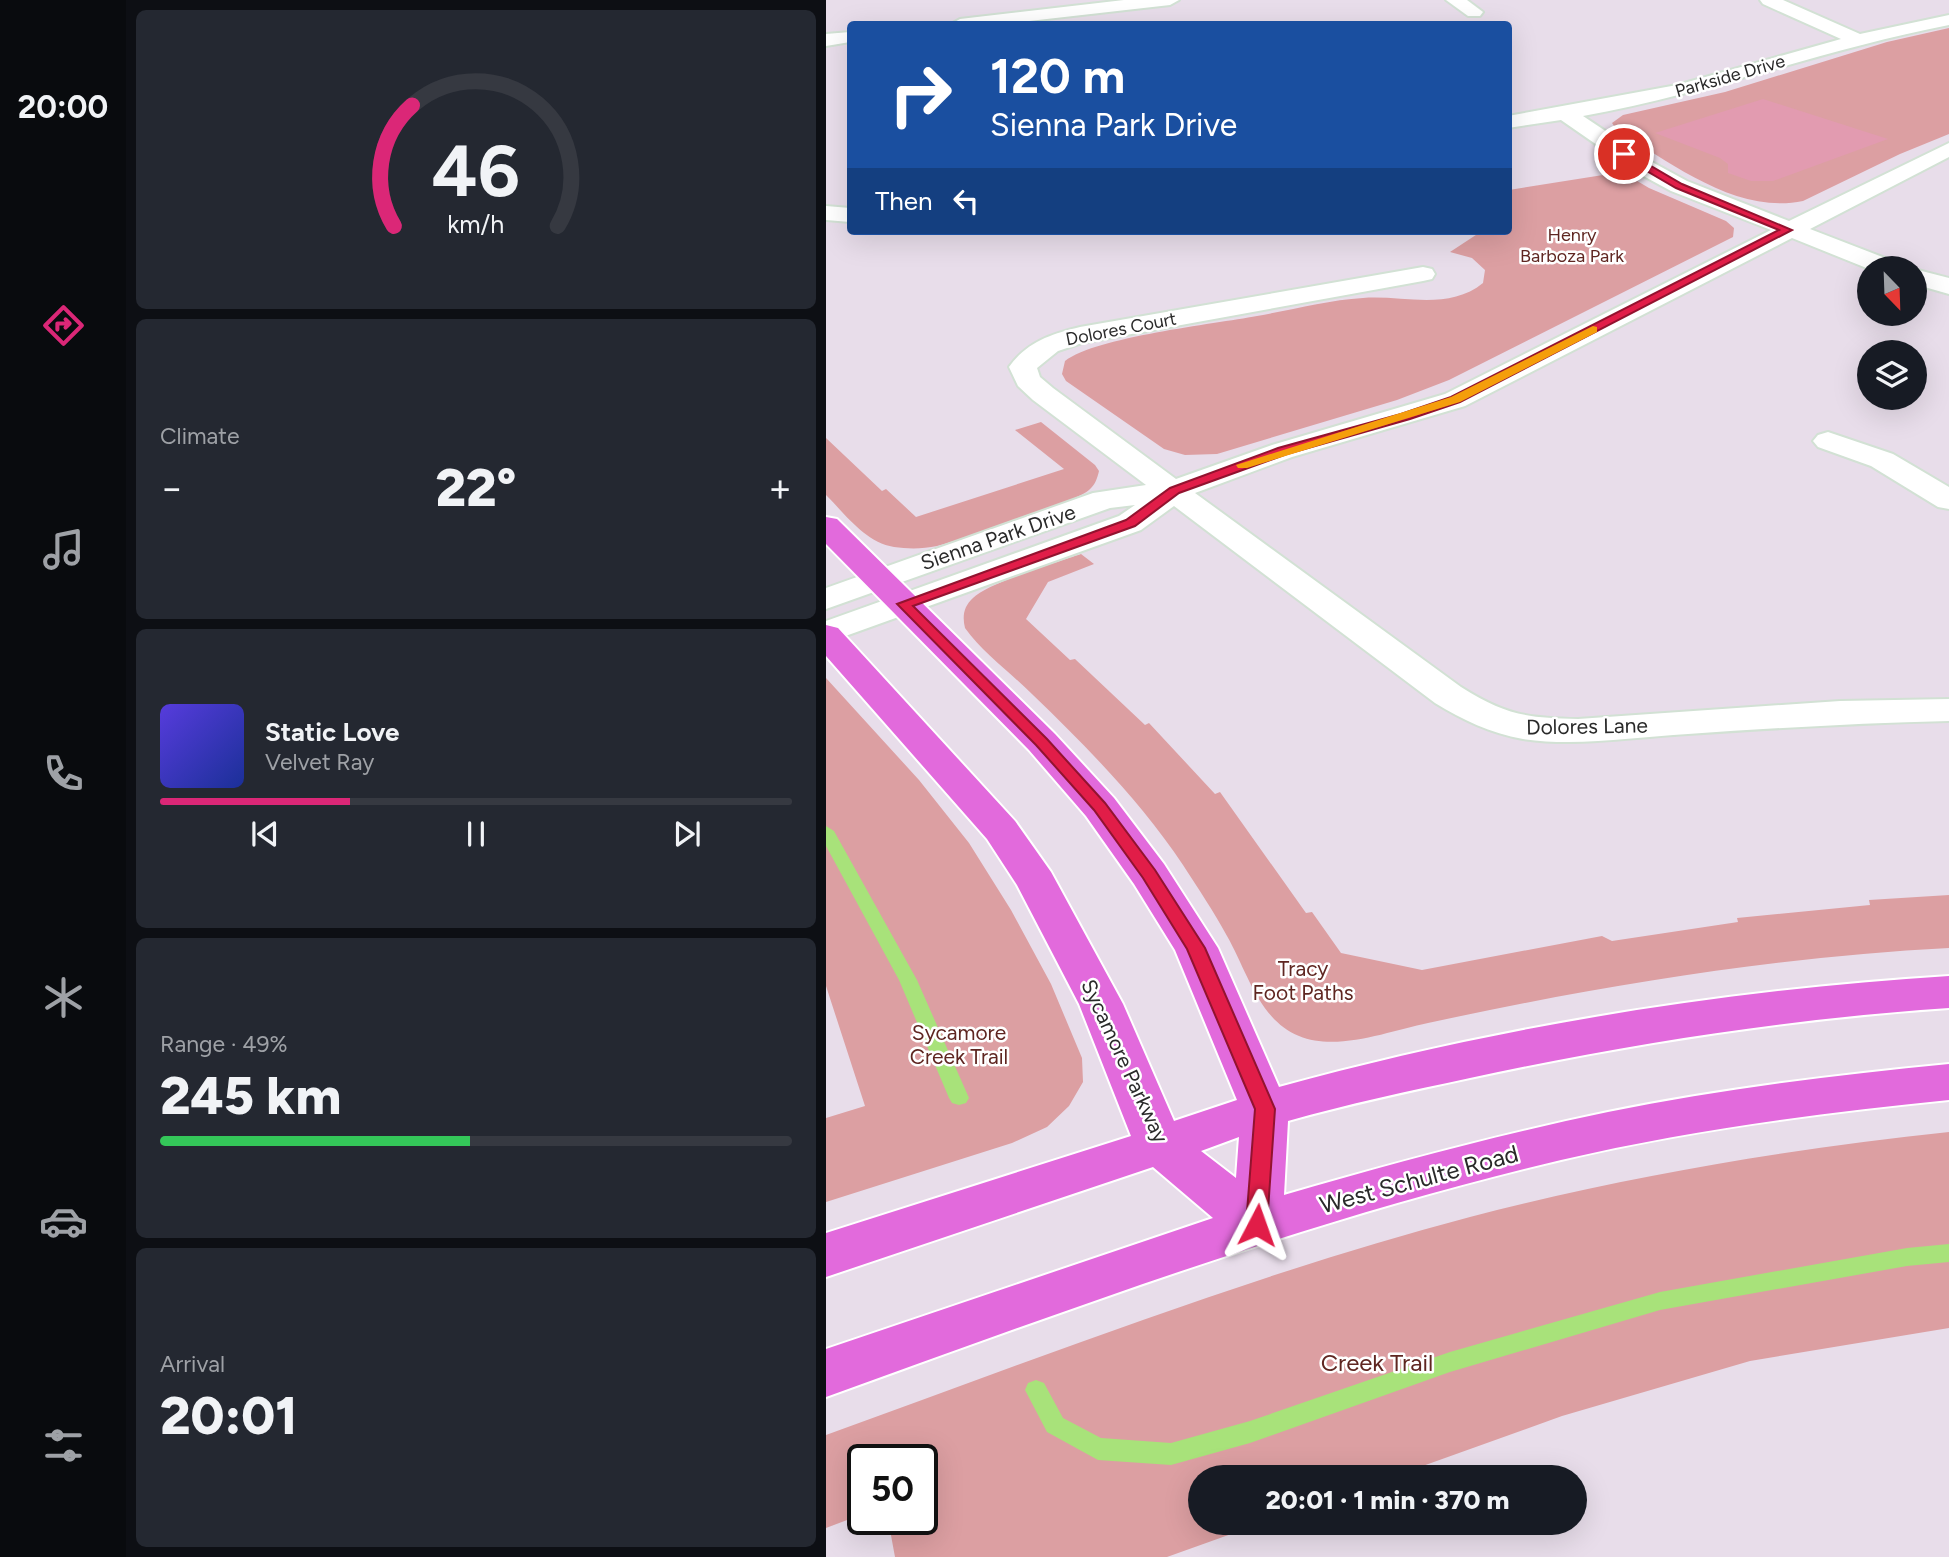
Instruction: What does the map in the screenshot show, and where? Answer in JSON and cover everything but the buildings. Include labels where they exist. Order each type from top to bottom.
[{"type":"main road","points":[[826,526],[1042,742],[1100,807],[1149,874],[1196,948],[1265,1109],[1257,1225]]},
{"type":"main road","name":"Sycamore Parkway","points":[[826,634],[956,777],[1001,830],[1015,851],[1068,940],[1101,1004],[1159,1144],[1257,1225]]},
{"type":"main road","points":[[826,1255],[1095,1168],[1265,1109],[1397,1076],[1528,1048],[1683,1020],[1857,998],[1949,992]]},
{"type":"main road","name":"West Schulte Road","points":[[826,1373],[1257,1225],[1418,1178],[1562,1141],[1725,1109],[1863,1090],[1949,1082]]},
{"type":"street","points":[[1005,21],[1170,0]]},
{"type":"street","points":[[1455,0],[1474,12]]},
{"type":"street","points":[[1769,0],[1855,39]]},
{"type":"street","name":"Parkside Drive","points":[[1512,121],[1701,86],[1855,39],[1949,20]]},
{"type":"street","points":[[826,40],[847,37]]},
{"type":"street","points":[[1564,113],[1644,167],[1679,186],[1857,256]]},
{"type":"street","name":"Sienna Park Drive","points":[[826,599],[892,592],[1130,523],[1174,490],[1282,451],[1406,417],[1455,400],[1949,149]]},
{"type":"street","points":[[826,213],[847,215]]},
{"type":"street","name":"Dolores Court","points":[[1174,490],[1043,394],[1028,380],[1023,367],[1032,354],[1051,343],[1080,335],[1423,274]]},
{"type":"street","points":[[1927,280],[1949,286]]},
{"type":"street","points":[[1828,441],[1882,460],[1949,500]]},
{"type":"street","name":"Dolores Lane","points":[[1174,490],[1448,695],[1477,715],[1505,726],[1539,730],[1578,730],[1840,712],[1949,710]]},
{"type":"street","name":"Sienna Park Drive","points":[[826,634],[892,592]]},
{"type":"green space","points":[[1949,28],[1949,134],[1900,154],[1803,201],[1778,203],[1729,193],[1682,171],[1617,130],[1612,123],[1623,115],[1725,92],[1887,42]]},
{"type":"green space","name":"Henry Barboza Park","points":[[1622,172],[1649,188],[1726,221],[1734,228],[1733,237],[1449,380],[1397,400],[1217,454],[1185,455],[1164,449],[1066,381],[1062,374],[1065,361],[1080,353],[1128,338],[1350,299],[1425,300],[1456,297],[1470,292],[1483,283],[1485,270],[1472,258],[1450,252],[1476,235],[1512,235],[1512,190]]},
{"type":"green space","points":[[1041,422],[1095,465],[1099,471],[1093,486],[1062,504],[969,537],[937,546],[894,547],[865,534],[826,495],[826,438],[882,491],[886,489],[916,517],[1064,469],[1015,430]]},
{"type":"green space","name":"Tracy Foot Paths","points":[[1081,554],[1094,564],[1048,582],[1026,619],[1070,660],[1075,659],[1145,725],[1149,723],[1215,794],[1220,792],[1306,913],[1312,912],[1341,953],[1422,970],[1602,936],[1612,941],[1738,922],[1737,918],[1870,905],[1869,900],[1949,895],[1949,948],[1818,958],[1622,985],[1346,1041],[1330,1042],[1299,1036],[1285,1029],[1264,1007],[1211,909],[1167,842],[1131,797],[1093,755],[965,628],[966,608],[981,592],[1040,567]]},
{"type":"green space","name":"Sycamore Creek Trail","points":[[826,678],[919,780],[969,843],[1011,910],[1051,984],[1082,1058],[1083,1082],[1069,1106],[1047,1127],[1012,1143],[826,1202],[826,1118],[865,1106],[826,986]]},
{"type":"green space","name":"Creek Trail","points":[[1949,1132],[1949,1328],[1750,1361],[1562,1416],[1425,1465],[1188,1465],[1188,1535],[1228,1535],[1167,1557],[895,1557],[891,1535],[938,1535],[938,1444],[847,1444],[847,1520],[826,1528],[826,1435],[1226,1291],[1388,1240],[1529,1202],[1589,1189],[1828,1147]]},
{"type":"shaded area","points":[[1763,99],[1888,139],[1773,181],[1751,181],[1728,173],[1728,164],[1720,158],[1655,133]]},
{"type":"waterway","points":[[826,831],[908,980],[959,1098]]},
{"type":"waterway","points":[[1036,1390],[1055,1425],[1098,1449],[1171,1454],[1250,1432],[1450,1362],[1660,1301],[1907,1257],[1949,1253]]},
{"type":"slow traffic","points":[[1243,465],[1455,400],[1593,329]]},
{"type":"route","points":[[1257,1225],[1265,1109],[1196,948],[1149,874],[1100,807],[1042,742],[904,604],[1130,523],[1174,490],[1282,451],[1406,417],[1455,400],[1787,230],[1679,186],[1624,154]]}]
